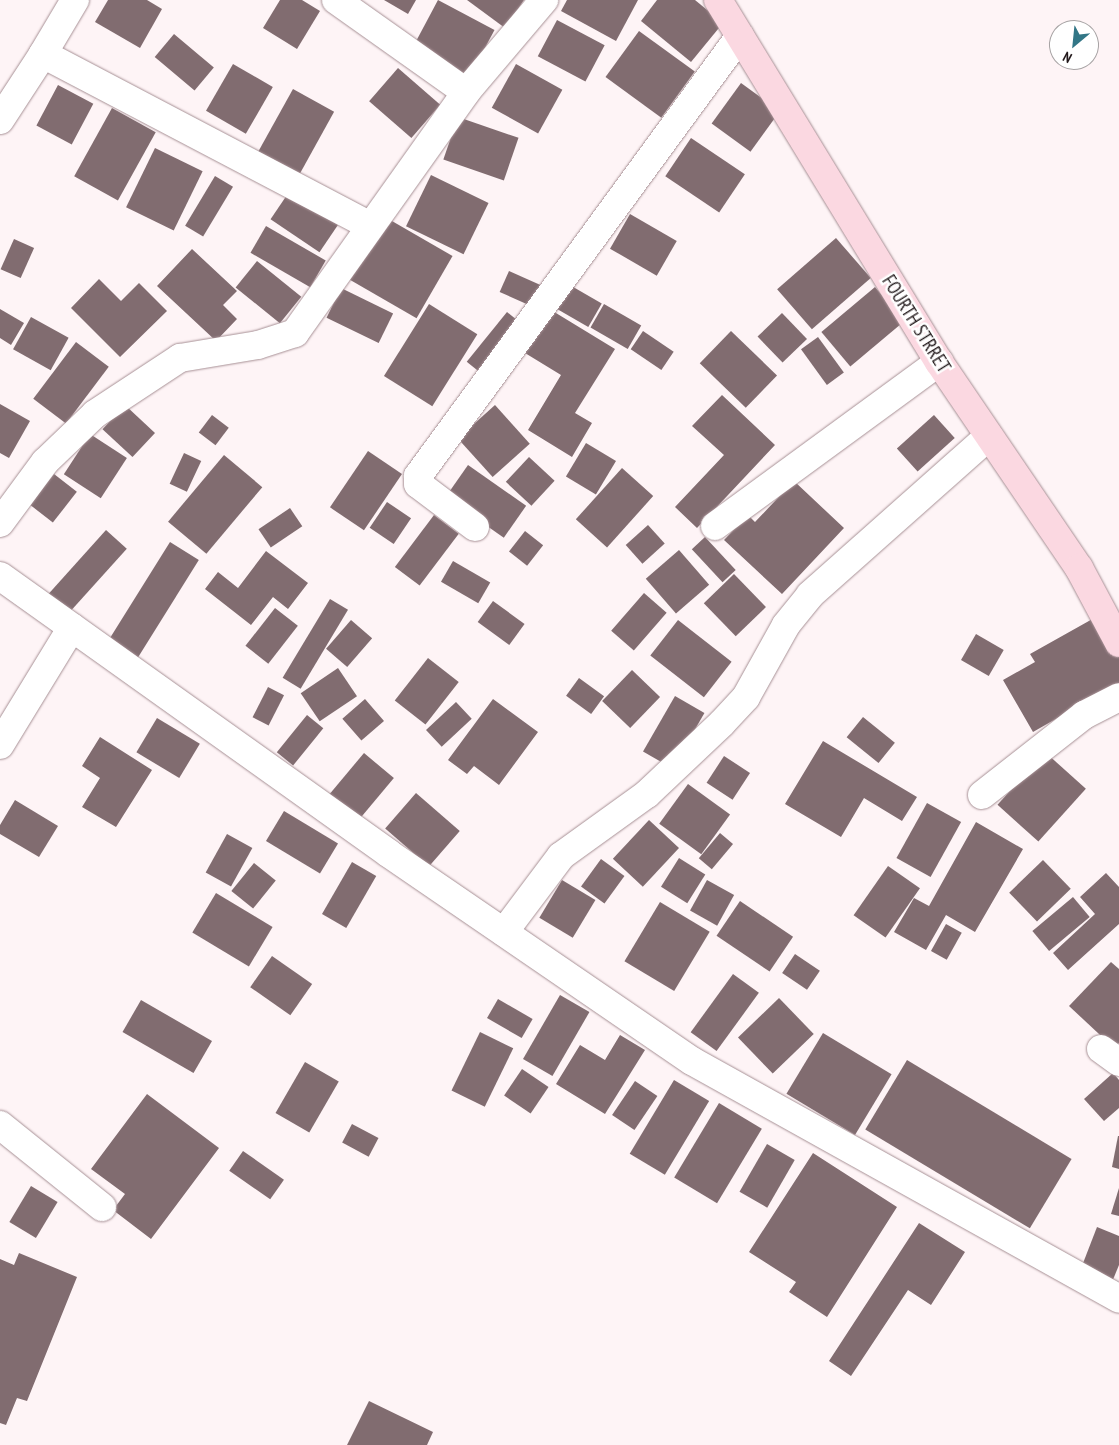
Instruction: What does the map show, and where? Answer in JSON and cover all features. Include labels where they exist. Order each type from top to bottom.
[{"type":"street","points":[[0,120],[75,0]]},
{"type":"street","points":[[336,0],[466,92]]},
{"type":"street","points":[[0,523],[45,462],[95,414],[180,358],[258,345],[295,333],[369,225],[466,92],[544,0]]},
{"type":"street","name":"FOURTH STRRET","points":[[718,0],[939,362],[1079,568],[1119,643]]},
{"type":"street","points":[[475,527],[418,484],[418,476],[740,36]]},
{"type":"street","points":[[43,54],[369,225]]},
{"type":"street","points":[[716,526],[939,362]]},
{"type":"street","points":[[504,932],[561,856],[647,794],[722,723],[746,697],[786,625],[810,595],[989,436]]},
{"type":"street","points":[[0,576],[504,932],[692,1060],[1119,1299]]},
{"type":"street","points":[[0,745],[72,627]]},
{"type":"street","points":[[982,795],[1084,715],[1119,697]]},
{"type":"street","points":[[0,1125],[102,1207]]},
{"type":"building","points":[[108,0],[147,0],[162,9],[140,48],[95,22]]},
{"type":"building","points":[[280,0],[302,0],[320,11],[297,49],[263,28]]},
{"type":"building","points":[[384,0],[416,0],[408,14]]},
{"type":"building","points":[[438,0],[495,30],[470,77],[413,47]]},
{"type":"building","points":[[467,0],[524,0],[505,28]]},
{"type":"building","points":[[567,0],[638,0],[616,41],[561,11]]},
{"type":"building","points":[[657,0],[695,0],[723,23],[691,62],[641,21]]},
{"type":"building","points":[[557,20],[605,45],[585,82],[538,56]]},
{"type":"building","points":[[639,31],[695,72],[661,118],[605,77]]},
{"type":"building","points":[[174,34],[214,67],[195,90],[155,57]]},
{"type":"building","points":[[233,64],[273,87],[246,134],[206,111]]},
{"type":"building","points":[[516,64],[562,90],[538,133],[492,108]]},
{"type":"building","points":[[398,68],[440,105],[411,138],[369,101]]},
{"type":"building","points":[[741,83],[780,111],[750,152],[712,123]]},
{"type":"building","points":[[58,85],[93,104],[72,144],[36,126]]},
{"type":"building","points":[[293,89],[334,112],[298,177],[257,155]]},
{"type":"building","points":[[112,108],[156,132],[118,200],[74,176]]},
{"type":"building","points":[[458,117],[519,138],[504,180],[443,160]]},
{"type":"building","points":[[691,138],[745,174],[719,212],[665,176]]},
{"type":"building","points":[[155,148],[203,171],[174,231],[126,207]]},
{"type":"building","points":[[431,175],[489,203],[464,254],[406,226]]},
{"type":"building","points":[[215,176],[233,187],[203,237],[185,226]]},
{"type":"building","points":[[289,192],[338,225],[319,252],[271,219]]},
{"type":"building","points":[[630,214],[677,241],[657,276],[610,249]]},
{"type":"building","points":[[385,217],[453,256],[417,318],[349,279]]},
{"type":"building","points":[[266,226],[326,260],[310,287],[251,253]]},
{"type":"building","points":[[836,238],[871,278],[812,329],[777,289]]},
{"type":"building","points":[[14,239],[34,248],[21,278],[1,269]]},
{"type":"building","points":[[192,249],[237,291],[223,305],[237,319],[216,341],[157,286]]},
{"type":"building","points":[[257,261],[301,297],[280,323],[236,287]]},
{"type":"building","points":[[509,271],[541,285],[532,306],[500,292]]},
{"type":"building","points":[[99,279],[121,301],[139,283],[167,311],[120,357],[71,308]]},
{"type":"building","points":[[568,284],[602,304],[588,327],[554,307]]},
{"type":"building","points":[[875,287],[904,321],[850,366],[821,332]]},
{"type":"building","points":[[341,288],[393,313],[379,343],[327,318]]},
{"type":"building","points":[[429,304],[477,334],[432,406],[384,376]]},
{"type":"building","points":[[604,304],[641,325],[628,349],[590,327]]},
{"type":"building","points":[[0,309],[24,323],[11,345],[0,338]]},
{"type":"building","points":[[551,310],[615,349],[575,413],[592,423],[572,457],[528,430],[561,375],[525,353]]},
{"type":"building","points":[[507,312],[518,321],[478,371],[467,362]]},
{"type":"building","points":[[782,313],[807,339],[783,363],[758,337]]},
{"type":"building","points":[[31,317],[69,338],[51,370],[13,349]]},
{"type":"building","points":[[643,331],[674,352],[661,370],[631,349]]},
{"type":"building","points":[[731,331],[777,375],[746,408],[700,363]]},
{"type":"building","points":[[818,337],[844,373],[827,385],[801,349]]},
{"type":"building","points":[[76,342],[109,367],[66,423],[33,399]]},
{"type":"building","points":[[722,395],[775,445],[697,528],[675,507],[724,455],[692,426]]},
{"type":"building","points":[[0,404],[30,421],[9,458],[0,453]]},
{"type":"building","points":[[125,405],[155,433],[132,457],[102,429]]},
{"type":"building","points":[[495,405],[530,444],[493,477],[458,438]]},
{"type":"building","points":[[212,415],[229,428],[216,445],[199,433]]},
{"type":"building","points":[[934,415],[955,438],[918,471],[897,448]]},
{"type":"building","points":[[90,434],[127,458],[101,498],[64,474]]},
{"type":"building","points":[[586,443],[616,461],[596,494],[566,476]]},
{"type":"building","points":[[368,451],[402,474],[364,530],[330,507]]},
{"type":"building","points":[[184,453],[201,461],[187,492],[170,484]]},
{"type":"building","points":[[224,455],[262,487],[206,554],[168,522]]},
{"type":"building","points":[[529,457],[555,481],[531,506],[506,482]]},
{"type":"building","points":[[468,465],[526,506],[504,538],[446,497]]},
{"type":"building","points":[[622,468],[653,496],[607,547],[576,519]]},
{"type":"building","points":[[54,474],[77,492],[53,523],[30,505]]},
{"type":"building","points":[[794,481],[844,528],[782,594],[724,540],[748,515],[755,522]]},
{"type":"building","points":[[387,502],[411,518],[394,544],[370,528]]},
{"type":"building","points":[[290,508],[302,526],[271,547],[258,529]]},
{"type":"building","points":[[434,515],[459,534],[420,586],[395,567]]},
{"type":"building","points":[[648,525],[665,544],[642,564],[626,545]]},
{"type":"building","points":[[106,530],[127,549],[67,616],[46,597]]},
{"type":"building","points":[[525,531],[543,545],[527,566],[509,551]]},
{"type":"building","points":[[705,537],[736,570],[723,582],[692,549]]},
{"type":"building","points":[[170,542],[199,560],[137,659],[108,641]]},
{"type":"building","points":[[679,550],[709,585],[676,614],[646,579]]},
{"type":"building","points":[[266,551],[308,583],[288,609],[273,597],[251,625],[205,589],[218,572],[238,588]]},
{"type":"building","points":[[453,561],[490,582],[478,603],[441,582]]},
{"type":"building","points":[[734,574],[766,607],[736,636],[704,603]]},
{"type":"building","points":[[644,593],[667,613],[634,650],[611,631]]},
{"type":"building","points":[[330,599],[348,610],[301,689],[283,678]]},
{"type":"building","points":[[493,601],[525,624],[509,645],[478,622]]},
{"type":"building","points":[[275,608],[298,626],[268,664],[245,646]]},
{"type":"building","points":[[1096,617],[1119,657],[1119,683],[1033,732],[1003,680],[1035,662],[1030,654]]},
{"type":"building","points":[[351,620],[372,638],[347,667],[326,649]]},
{"type":"building","points":[[678,620],[732,662],[704,697],[650,655]]},
{"type":"building","points":[[976,634],[1004,650],[989,676],[961,660]]},
{"type":"building","points":[[428,658],[459,682],[425,725],[395,701]]},
{"type":"building","points":[[338,668],[357,696],[320,721],[301,693]]},
{"type":"building","points":[[632,670],[660,697],[630,728],[602,701]]},
{"type":"building","points":[[579,678],[604,696],[591,714],[566,696]]},
{"type":"building","points":[[268,687],[284,695],[269,725],[253,717]]},
{"type":"building","points":[[675,696],[704,713],[672,768],[643,751]]},
{"type":"building","points":[[365,699],[384,721],[361,741],[342,719]]},
{"type":"building","points":[[493,699],[538,732],[499,785],[474,766],[467,774],[448,760]]},
{"type":"building","points":[[456,702],[472,719],[442,747],[426,730]]},
{"type":"building","points":[[307,715],[323,728],[293,766],[277,752]]},
{"type":"building","points":[[863,717],[895,743],[879,763],[847,737]]},
{"type":"building","points":[[157,718],[200,744],[179,778],[136,752]]},
{"type":"building","points":[[100,737],[152,770],[116,827],[82,807],[100,778],[82,766]]},
{"type":"building","points":[[823,741],[917,797],[902,821],[864,798],[841,837],[785,804]]},
{"type":"building","points":[[1045,752],[1086,789],[1038,842],[997,805]]},
{"type":"building","points":[[364,753],[394,778],[359,820],[329,795]]},
{"type":"building","points":[[724,756],[750,773],[733,800],[707,783]]},
{"type":"building","points":[[688,784],[730,815],[701,854],[659,824]]},
{"type":"building","points":[[416,793],[460,831],[429,867],[385,828]]},
{"type":"building","points":[[15,800],[58,826],[39,857],[0,834],[0,825]]},
{"type":"building","points":[[927,803],[961,822],[931,877],[896,858]]},
{"type":"building","points":[[284,811],[338,843],[320,873],[266,841]]},
{"type":"building","points":[[649,820],[679,848],[643,887],[613,859]]},
{"type":"building","points":[[976,822],[1023,849],[975,932],[946,915],[926,950],[894,932],[914,898],[929,906]]},
{"type":"building","points":[[720,833],[733,844],[712,869],[699,858]]},
{"type":"building","points":[[227,834],[252,848],[231,887],[206,872]]},
{"type":"building","points":[[679,858],[705,874],[687,903],[661,887]]},
{"type":"building","points":[[601,859],[624,876],[604,904],[581,887]]},
{"type":"building","points":[[1043,860],[1071,889],[1037,921],[1009,893]]},
{"type":"building","points":[[352,862],[376,876],[346,928],[322,914]]},
{"type":"building","points":[[254,863],[276,881],[253,909],[231,891]]},
{"type":"building","points":[[888,866],[920,888],[886,938],[854,915]]},
{"type":"building","points":[[1106,873],[1119,887],[1119,924],[1068,970],[1053,953],[1095,914],[1080,897]]},
{"type":"building","points":[[562,880],[595,900],[573,938],[539,918]]},
{"type":"building","points":[[707,880],[734,895],[717,926],[690,911]]},
{"type":"building","points":[[216,893],[273,927],[249,966],[192,932]]},
{"type":"building","points":[[1073,897],[1090,917],[1049,951],[1032,931]]},
{"type":"building","points":[[740,901],[793,937],[770,972],[717,936]]},
{"type":"building","points":[[660,902],[710,932],[674,991],[624,961]]},
{"type":"building","points":[[946,924],[962,933],[947,960],[931,951]]},
{"type":"building","points":[[795,954],[820,971],[807,990],[782,973]]},
{"type":"building","points":[[272,956],[312,984],[290,1015],[250,987]]},
{"type":"building","points":[[1111,962],[1119,969],[1119,1043],[1114,1048],[1069,1006]]},
{"type":"building","points":[[733,974],[759,993],[717,1051],[691,1032]]},
{"type":"building","points":[[560,995],[589,1012],[552,1076],[523,1059]]},
{"type":"building","points":[[779,998],[814,1034],[773,1074],[738,1038]]},
{"type":"building","points":[[498,999],[533,1019],[522,1038],[487,1018]]},
{"type":"building","points":[[141,1000],[212,1041],[194,1073],[123,1032]]},
{"type":"building","points":[[480,1032],[513,1048],[485,1107],[452,1090]]},
{"type":"building","points":[[823,1033],[892,1074],[855,1135],[786,1094]]},
{"type":"building","points":[[620,1035],[645,1050],[605,1114],[556,1084],[580,1045],[605,1060]]},
{"type":"building","points":[[907,1060],[1072,1159],[1030,1228],[865,1129]]},
{"type":"building","points":[[305,1062],[339,1082],[309,1133],[276,1113]]},
{"type":"building","points":[[522,1069],[549,1087],[531,1113],[504,1096]]},
{"type":"building","points":[[1113,1073],[1119,1080],[1119,1108],[1104,1121],[1084,1099]]},
{"type":"building","points":[[674,1080],[709,1101],[665,1175],[630,1154]]},
{"type":"building","points":[[635,1081],[657,1096],[634,1130],[612,1115]]},
{"type":"building","points":[[147,1094],[219,1148],[151,1239],[113,1210],[125,1194],[91,1169]]},
{"type":"building","points":[[719,1103],[762,1129],[717,1203],[674,1178]]},
{"type":"building","points":[[352,1124],[378,1138],[369,1157],[342,1143]]},
{"type":"building","points":[[1119,1136],[1119,1169],[1112,1167]]},
{"type":"building","points":[[767,1144],[795,1160],[767,1208],[740,1192]]},
{"type":"building","points":[[243,1151],[284,1180],[270,1199],[229,1171]]},
{"type":"building","points":[[813,1153],[897,1207],[827,1317],[789,1292],[796,1282],[749,1252]]},
{"type":"building","points":[[31,1186],[58,1202],[36,1238],[9,1222]]},
{"type":"building","points":[[1119,1188],[1119,1216],[1111,1214]]},
{"type":"building","points":[[919,1223],[965,1252],[931,1305],[908,1290],[851,1376],[829,1361]]},
{"type":"building","points":[[1097,1227],[1119,1236],[1119,1265],[1112,1282],[1080,1271]]},
{"type":"building","points":[[19,1253],[77,1277],[27,1401],[17,1398],[6,1425],[0,1423],[0,1259],[14,1265]]},
{"type":"building","points":[[369,1401],[433,1432],[427,1445],[347,1445]]}]
